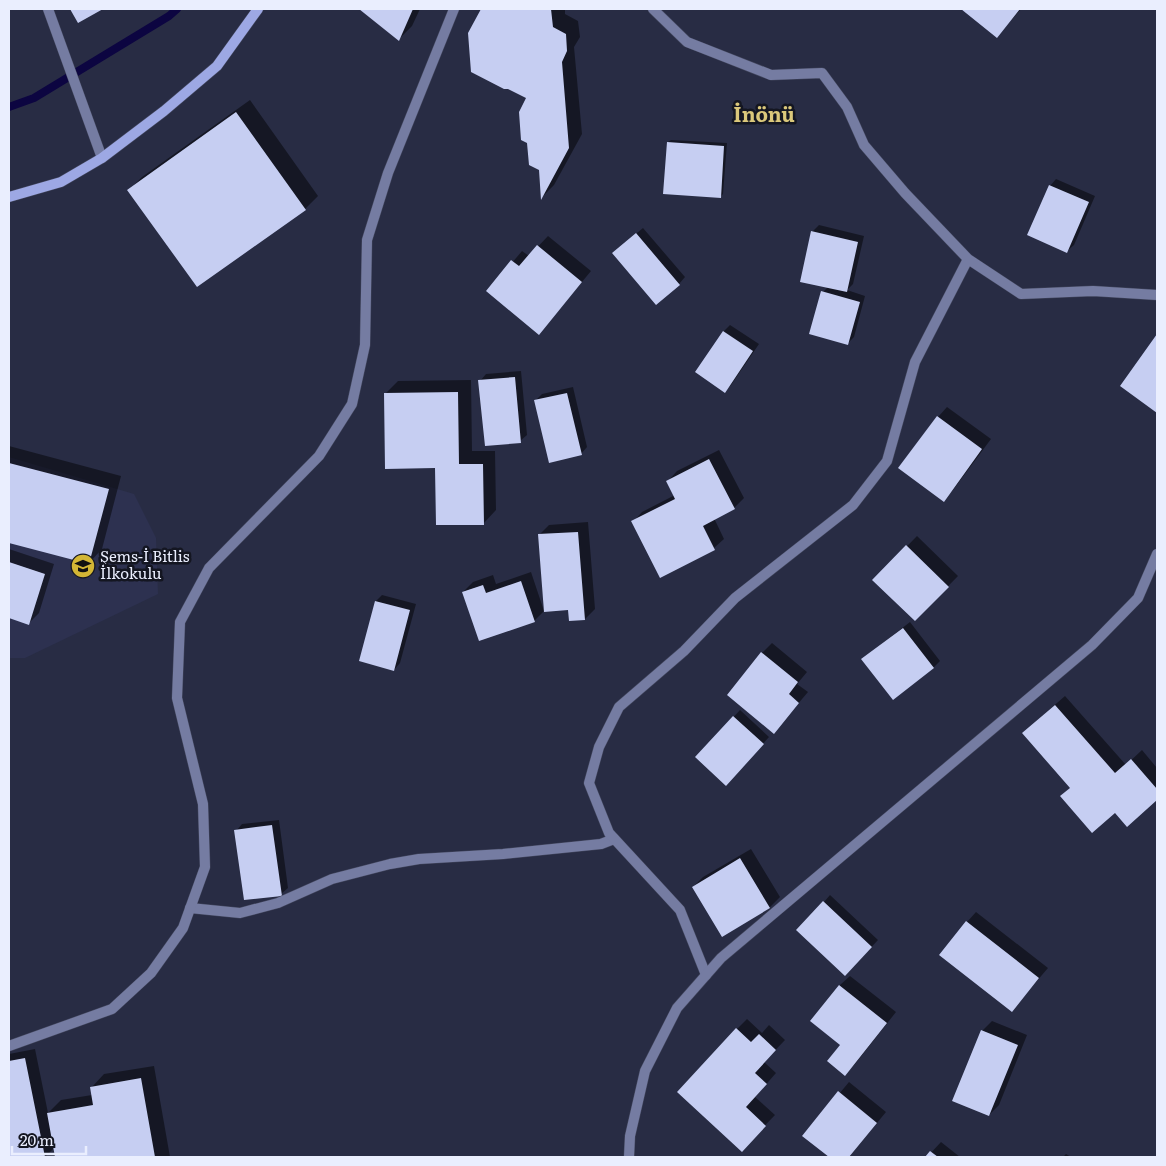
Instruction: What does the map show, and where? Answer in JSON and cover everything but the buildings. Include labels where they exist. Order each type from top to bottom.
[{"type":"main road","points":[[9,197],[61,182],[102,158],[164,111],[216,66],[258,9]]},
{"type":"street","points":[[48,9],[102,158]]},
{"type":"street","points":[[9,1046],[112,1009],[151,973],[183,928],[206,866],[204,804],[177,698],[180,622],[210,568],[319,456],[352,404],[365,345],[367,240],[388,173],[454,9]]},
{"type":"street","points":[[653,9],[687,42],[771,75],[822,73],[847,108],[864,145],[905,193],[968,259],[1021,294],[1093,291],[1157,295]]},
{"type":"street","points":[[706,975],[680,910],[609,833],[589,783],[599,747],[620,707],[684,651],[735,598],[853,505],[887,461],[915,362],[968,259]]},
{"type":"street","points":[[630,1157],[630,1136],[646,1072],[677,1008],[721,958],[1092,645],[1138,598],[1157,554]]},
{"type":"street","points":[[190,908],[240,913],[278,903],[332,879],[390,864],[420,859],[503,854],[572,845],[601,844],[614,839]]},
{"type":"shaded area","name":"Şems-İ Bitlis İlkokulu","points":[[9,457],[134,494],[156,538],[158,594],[25,658],[9,658]]},
{"type":"waterway","points":[[9,107],[34,98],[169,16],[177,9]]},
{"type":"place","name":"Şems-İ Bitlis İlkokulu","points":[[83,566]]},
{"type":"district","name":"İnönü","points":[[764,115]]}]
